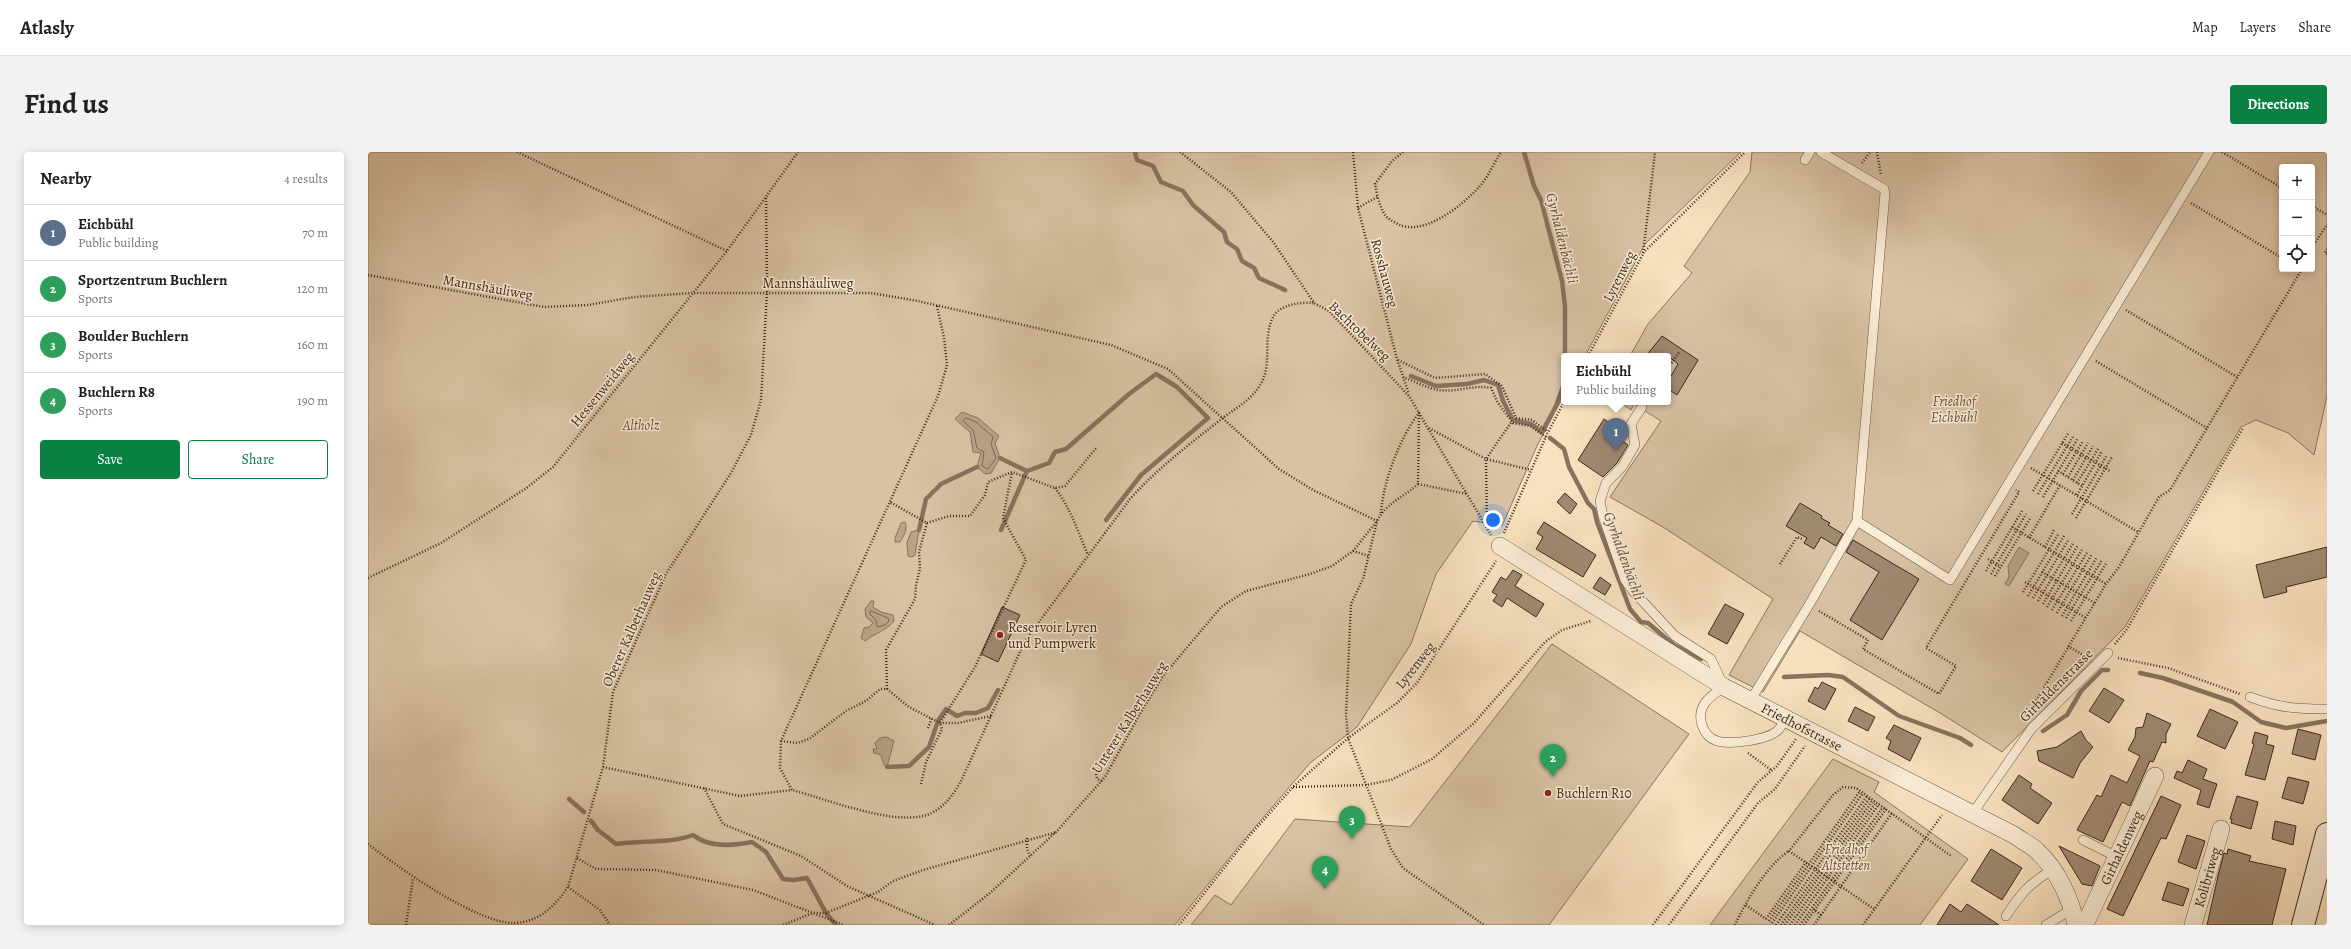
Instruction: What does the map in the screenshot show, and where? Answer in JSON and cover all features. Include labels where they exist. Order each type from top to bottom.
[{"type":"street","name":"Friedhofstrasse","points":[[1500,546],[1724,688],[1784,718],[1805,736],[2014,835],[2038,852],[2053,869],[2081,920]]},
{"type":"street","name":"Girhaldenweg","points":[[2081,920],[2117,857],[2155,776]]},
{"type":"street","name":"Kolibriweg","points":[[2193,925],[2221,829]]},
{"type":"street","points":[[2303,925],[2327,834]]},
{"type":"lane","points":[[1805,160],[1810,152]]},
{"type":"lane","points":[[1750,701],[1809,605],[1857,521],[1884,189],[1821,152]]},
{"type":"lane","points":[[1857,521],[1950,580],[2208,152]]},
{"type":"lane","points":[[1642,407],[1631,424],[1635,445],[1622,467],[1606,483],[1600,501],[1603,516],[1625,580],[1632,590],[1674,636],[1710,658],[1724,688],[1709,699],[1702,709],[1701,723],[1710,738],[1723,742],[1756,739],[1775,732],[1779,729],[1784,718]]},
{"type":"lane","name":"Girhaldenstrasse","points":[[1977,807],[2032,728],[2108,653]]},
{"type":"lane","points":[[2250,697],[2277,707],[2296,710],[2327,709]]},
{"type":"lane","points":[[2083,840],[2117,857]]},
{"type":"lane","points":[[2006,916],[2022,892],[2032,882],[2053,869]]},
{"type":"lane","points":[[2046,925],[2081,920]]},
{"type":"path","points":[[517,152],[727,251]]},
{"type":"path","name":"Hessenweidweg","points":[[368,578],[441,543],[525,489],[553,467],[727,251],[798,152]]},
{"type":"path","name":"Bachtobelweg","points":[[1180,152],[1205,169],[1231,192],[1274,243],[1314,303],[1329,311],[1409,396],[1487,528],[1500,546]]},
{"type":"path","name":"Rosshauweg","points":[[1353,152],[1358,208],[1397,360],[1409,396]]},
{"type":"path","points":[[1403,152],[1392,161],[1377,178],[1375,184],[1386,217],[1401,226],[1420,226],[1445,216],[1469,198],[1482,184],[1501,152]]},
{"type":"path","name":"Lyrenweg","points":[[1590,353],[1643,254],[1655,152]]},
{"type":"path","points":[[1643,254],[1745,152]]},
{"type":"path","points":[[1877,152],[1884,189]]},
{"type":"path","points":[[2222,152],[2279,186]]},
{"type":"path","name":"Oberer Kalberhauweg","points":[[368,844],[413,879],[482,916],[515,924],[545,913],[557,903],[568,887],[603,767],[613,692],[666,574],[731,473],[751,435],[761,400],[767,292],[766,196]]},
{"type":"path","points":[[1358,208],[1378,196]]},
{"type":"path","points":[[2190,202],[2279,256]]},
{"type":"path","points":[[2315,208],[2327,215]]},
{"type":"path","points":[[2315,243],[2327,225]]},
{"type":"path","points":[[2327,250],[2325,253],[2327,254]]},
{"type":"path","points":[[2032,728],[2025,720],[2068,646],[2106,584],[2119,567],[2138,532],[2160,497],[2170,490],[2299,272]]},
{"type":"path","name":"Mannshäuliweg","points":[[368,275],[544,307],[588,305],[634,297],[693,293],[871,293],[918,301],[1111,345],[1168,369],[1279,469],[1313,490],[1377,521]]},
{"type":"path","points":[[603,767],[740,796],[792,790],[877,814],[903,817],[924,816],[942,805],[957,789],[1022,647],[1088,555],[1130,499],[1147,480],[1249,398],[1261,385],[1266,368],[1267,334],[1274,316],[1288,306],[1302,302],[1314,303]]},
{"type":"path","points":[[792,790],[780,768],[781,741],[938,396],[947,365],[944,338],[937,306]]},
{"type":"path","points":[[2130,313],[2237,377]]},
{"type":"path","points":[[1671,364],[1680,351]]},
{"type":"path","points":[[1397,360],[1435,378],[1485,374],[1502,386],[1516,418],[1532,420],[1548,432]]},
{"type":"path","points":[[2094,360],[2206,428]]},
{"type":"path","points":[[1403,377],[1438,390],[1468,389],[1481,386],[1491,388],[1498,403],[1512,421],[1530,426],[1546,437]]},
{"type":"path","name":"Lyrenweg","points":[[1178,925],[1251,834],[1293,786],[1348,738],[1397,703],[1417,683],[1492,570],[1503,533],[1548,432],[1562,405]]},
{"type":"path","points":[[1418,484],[1419,412]]},
{"type":"path","points":[[1419,412],[1401,440],[1386,483],[1381,513],[1377,521],[1363,579],[1351,604],[1346,715],[1348,738],[1391,850],[1403,868],[1484,925]]},
{"type":"path","points":[[1487,528],[1486,459],[1512,421]]},
{"type":"path","points":[[1428,427],[1486,459],[1531,470]]},
{"type":"path","points":[[2108,653],[2128,629],[2243,428]]},
{"type":"path","points":[[2033,491],[2069,432]]},
{"type":"path","points":[[2038,494],[2074,435]]},
{"type":"path","points":[[2043,497],[2078,438]]},
{"type":"path","points":[[2063,474],[2083,440]]},
{"type":"path","points":[[2062,443],[2110,471]]},
{"type":"path","points":[[2068,477],[2088,443]]},
{"type":"path","points":[[2073,480],[2093,446]]},
{"type":"path","points":[[890,502],[927,522],[949,516],[970,516],[985,495],[988,482],[1012,472],[1055,488],[1065,486],[1097,447]]},
{"type":"path","points":[[2077,483],[2098,449]]},
{"type":"path","points":[[2077,495],[2102,452]]},
{"type":"path","points":[[2072,514],[2107,455]]},
{"type":"path","points":[[2076,518],[2112,457]]},
{"type":"path","points":[[2030,468],[2138,532]]},
{"type":"path","points":[[940,723],[976,667],[1026,560],[1003,518],[1012,472]]},
{"type":"path","points":[[2058,472],[2082,486]]},
{"type":"path","points":[[1381,513],[1393,502],[1418,484],[1467,494]]},
{"type":"path","points":[[1809,605],[1868,640],[1863,649],[1939,694],[1956,666],[1926,648],[2019,492],[2007,485]]},
{"type":"path","points":[[2029,538],[2060,486]]},
{"type":"path","points":[[1055,488],[1066,503],[1070,516],[1088,555]]},
{"type":"path","points":[[1986,571],[2022,511]]},
{"type":"path","points":[[1991,574],[2026,514]]},
{"type":"path","points":[[1995,576],[2031,517]]},
{"type":"path","name":"Unterer Kalberhauweg","points":[[949,925],[1057,831],[1102,781],[1163,676],[1221,607],[1246,591],[1310,574],[1332,566],[1353,551],[1377,521]]},
{"type":"path","points":[[887,689],[886,650],[915,599],[916,585],[920,569],[919,552],[927,522]]},
{"type":"path","points":[[2012,527],[2106,584]]},
{"type":"path","points":[[2044,547],[2054,530]]},
{"type":"path","points":[[2024,592],[2027,583],[2059,533]]},
{"type":"path","points":[[1780,564],[1797,536],[1802,539]]},
{"type":"path","points":[[2028,596],[2064,536]]},
{"type":"path","points":[[2033,598],[2069,539]]},
{"type":"path","points":[[2038,602],[2074,542]]},
{"type":"path","points":[[2042,604],[2078,545]]},
{"type":"path","points":[[2047,607],[2083,548]]},
{"type":"path","points":[[1353,551],[1369,556]]},
{"type":"path","points":[[2052,610],[2088,551]]},
{"type":"path","points":[[2057,613],[2092,554]]},
{"type":"path","points":[[2062,616],[2097,557]]},
{"type":"path","points":[[1988,559],[2001,567]]},
{"type":"path","points":[[2066,618],[2102,560]]},
{"type":"path","points":[[2071,622],[2107,562]]},
{"type":"path","points":[[2042,572],[2048,574],[2052,578],[2095,603]]},
{"type":"path","points":[[2027,583],[2086,618]]},
{"type":"path","points":[[1293,786],[1366,785],[1391,780],[1432,759],[1474,723],[1546,642],[1569,626],[1600,619],[1603,612]]},
{"type":"path","points":[[1009,642],[1022,647]]},
{"type":"path","points":[[2068,646],[2088,658],[2096,665]]},
{"type":"path","name":"Girhaldenstrasse","points":[[2108,653],[2113,657],[2168,668],[2250,697]]},
{"type":"path","points":[[781,741],[797,743],[809,739],[846,711],[866,701],[880,689],[887,689],[909,707],[940,723],[958,723],[991,716]]},
{"type":"path","points":[[928,728],[932,718]]},
{"type":"path","points":[[921,784],[926,762],[942,729],[940,723]]},
{"type":"path","points":[[1653,925],[1758,782],[1777,766],[1805,736]]},
{"type":"path","points":[[1669,925],[1758,803],[1775,789],[1805,736]]},
{"type":"path","points":[[1748,753],[1771,770]]},
{"type":"path","points":[[1096,774],[1097,778],[1102,781]]},
{"type":"path","points":[[1735,925],[1746,905],[1777,858],[1789,851],[1833,795],[1843,787],[1856,788],[1950,856]]},
{"type":"path","points":[[704,788],[723,824],[801,856],[847,886],[935,925]]},
{"type":"path","points":[[1769,921],[1812,867],[1835,830],[1862,792]]},
{"type":"path","points":[[1774,924],[1867,796]]},
{"type":"path","points":[[1781,925],[1870,798]]},
{"type":"path","points":[[1790,925],[1803,903],[1874,801]]},
{"type":"path","points":[[1795,925],[1879,804]]},
{"type":"path","points":[[1804,925],[1831,880],[1884,808]]},
{"type":"path","points":[[1800,925],[1834,882],[1884,808]]},
{"type":"path","points":[[1815,925],[1892,813]]},
{"type":"path","points":[[1863,925],[1944,813]]},
{"type":"path","points":[[1835,830],[1865,851]]},
{"type":"path","points":[[1766,919],[1785,890],[1835,830]]},
{"type":"path","points":[[783,925],[813,913],[826,913],[868,896],[893,881],[908,875],[1027,838],[1057,831]]},
{"type":"path","points":[[1027,838],[1027,850],[1030,856]]},
{"type":"path","points":[[1789,851],[1874,910]]},
{"type":"path","points":[[577,858],[596,869],[656,870],[753,890],[844,925]]},
{"type":"path","points":[[1774,924],[1807,863]]},
{"type":"path","points":[[406,925],[413,879]]},
{"type":"path","points":[[568,887],[600,910],[610,925]]},
{"type":"path","points":[[1785,890],[1821,915]]},
{"type":"path","points":[[1785,925],[1803,903]]},
{"type":"path","points":[[1746,905],[1774,924]]},
{"type":"green space","name":"Altholz","points":[[368,152],[1741,152],[1645,244],[1587,353],[1561,353],[1561,401],[1537,446],[1502,526],[1473,521],[1436,574],[1411,644],[1357,727],[1310,763],[1244,840],[1175,925],[368,925]]},
{"type":"green space","name":"Friedhof Eichbühl","points":[[1752,152],[2327,152],[2327,396],[2314,455],[2288,433],[2256,420],[2241,427],[2125,627],[2002,752],[1940,713],[1800,631],[1763,692],[1729,675],[1773,599],[1663,527],[1610,497],[1661,421],[1636,405],[1671,405],[1671,353],[1632,353],[1648,324],[1692,273],[1684,266],[1750,172]]},
{"type":"green space","name":"Friedhof Eichbühl","points":[[1624,405],[1634,405],[1631,410]]},
{"type":"green space","points":[[1552,644],[1689,734],[1549,925],[1191,925],[1215,895],[1231,905],[1295,819],[1410,827]]},
{"type":"green space","name":"Friedhof Altstetten","points":[[1833,759],[1879,782],[1874,792],[1968,859],[1920,925],[1710,925]]},
{"type":"water","points":[[962,412],[978,418],[999,436],[995,443],[1000,458],[991,473],[985,474],[977,467],[981,453],[973,452],[970,432],[955,419]]},
{"type":"water","points":[[905,522],[906,530],[904,535],[900,542],[895,542],[895,538],[901,523]]},
{"type":"water","points":[[919,530],[915,555],[912,557],[908,556],[907,543],[911,532]]},
{"type":"water","points":[[2019,547],[2029,553],[2009,586],[2005,584],[2009,577],[2008,566]]},
{"type":"water","points":[[871,601],[874,601],[873,607],[881,612],[893,615],[894,621],[888,627],[865,641],[861,638],[864,628],[869,627],[873,623],[866,617],[865,609]]},
{"type":"water","points":[[886,737],[894,741],[887,767],[884,765],[881,755],[874,753],[873,749],[877,749],[875,743],[880,738]]},
{"type":"building","points":[[1662,336],[1698,360],[1677,395],[1671,391],[1671,376],[1678,364],[1671,358],[1671,353],[1648,353]]},
{"type":"building","points":[[1604,419],[1615,427],[1611,433],[1628,445],[1617,463],[1603,477],[1578,460]]},
{"type":"building","points":[[1565,493],[1577,504],[1570,514],[1557,502]]},
{"type":"building","points":[[1800,503],[1822,516],[1821,518],[1830,523],[1828,525],[1843,534],[1836,546],[1821,537],[1814,549],[1804,543],[1807,538],[1786,526]]},
{"type":"building","points":[[1544,522],[1596,555],[1583,577],[1536,549],[1543,537],[1537,533]]},
{"type":"building","points":[[1853,540],[1919,579],[1882,640],[1850,620],[1879,572],[1846,552]]},
{"type":"building","points":[[2327,547],[2327,577],[2286,587],[2287,592],[2264,598],[2256,565]]},
{"type":"building","points":[[1513,570],[1522,575],[1515,586],[1544,604],[1536,617],[1507,598],[1502,607],[1493,601],[1497,595],[1492,592],[1501,577],[1506,580]]},
{"type":"building","points":[[1600,577],[1611,585],[1605,595],[1593,588]]},
{"type":"building","points":[[1725,604],[1744,614],[1727,644],[1708,634]]},
{"type":"building","name":"Reservoir Lyren und Pumpwerk","points":[[1002,607],[1020,615],[998,662],[981,654]]},
{"type":"building","points":[[1822,682],[1836,689],[1825,710],[1808,701],[1815,687],[1818,689]]},
{"type":"building","points":[[2104,688],[2124,700],[2109,723],[2089,711]]},
{"type":"building","points":[[1855,707],[1875,717],[1868,731],[1848,721]]},
{"type":"building","points":[[2210,709],[2238,722],[2225,749],[2197,736]]},
{"type":"building","points":[[2147,713],[2171,724],[2166,734],[2166,743],[2162,742],[2153,762],[2150,761],[2130,806],[2122,802],[2103,842],[2077,830],[2097,795],[2101,797],[2111,775],[2127,783],[2140,756],[2128,750],[2135,737],[2136,728],[2143,727]]},
{"type":"building","points":[[1894,725],[1921,738],[1910,761],[1888,749],[1891,741],[1886,738]]},
{"type":"building","points":[[2298,729],[2321,735],[2315,760],[2292,754]]},
{"type":"building","points":[[2081,731],[2086,740],[2093,747],[2080,763],[2073,778],[2039,761],[2037,751],[2057,747]]},
{"type":"building","points":[[2255,732],[2268,736],[2266,744],[2274,746],[2265,780],[2245,775],[2254,744],[2252,743]]},
{"type":"building","points":[[2188,760],[2207,769],[2203,779],[2217,784],[2209,808],[2197,804],[2201,790],[2174,778],[2177,771],[2182,773]]},
{"type":"building","points":[[2019,775],[2032,784],[2030,788],[2052,803],[2038,824],[2002,800]]},
{"type":"building","points":[[2288,777],[2309,782],[2303,804],[2282,798]]},
{"type":"building","points":[[2161,796],[2181,805],[2166,839],[2161,838],[2123,916],[2107,909]]},
{"type":"building","points":[[2237,796],[2258,802],[2251,829],[2231,823],[2232,819],[2230,819]]},
{"type":"building","points":[[2275,821],[2296,826],[2293,845],[2272,839]]},
{"type":"building","points":[[2187,835],[2205,841],[2196,869],[2178,862]]},
{"type":"building","points":[[2059,846],[2100,866],[2092,886],[2082,884]]},
{"type":"building","points":[[1991,849],[2022,868],[2002,900],[1971,881]]},
{"type":"building","points":[[2228,849],[2251,856],[2249,861],[2286,869],[2272,925],[2207,925],[2224,853],[2227,854]]},
{"type":"building","points":[[2168,882],[2189,889],[2183,906],[2162,900]]},
{"type":"building","points":[[1950,904],[1961,912],[1967,904],[1999,925],[1937,925]]},
{"type":"waterway","name":"Gyrhaldenbächli","points":[[1135,152],[1137,160],[1153,166],[1161,182],[1183,191],[1193,205],[1224,232],[1227,242],[1237,249],[1242,261],[1254,268],[1259,278],[1285,290]]},
{"type":"waterway","name":"Gyrhaldenbächli","points":[[1524,152],[1534,186],[1541,200],[1562,281],[1565,306],[1565,353]]},
{"type":"waterway","points":[[1000,458],[1027,471],[1049,463],[1055,452],[1066,449],[1129,394],[1156,374],[1177,387],[1208,418],[1141,475],[1106,520]]},
{"type":"waterway","name":"Gyrhaldenbächli","points":[[1411,376],[1436,386],[1467,384],[1484,380],[1498,385],[1503,401],[1513,420],[1531,424],[1542,432]]},
{"type":"waterway","name":"Gyrhaldenbächli","points":[[1542,432],[1556,406],[1561,392]]},
{"type":"waterway","name":"Gyrhaldenbächli","points":[[1550,438],[1564,449],[1569,467],[1588,503],[1594,509],[1597,522],[1630,609],[1641,622],[1648,623],[1674,645],[1701,659]]},
{"type":"waterway","points":[[919,530],[926,499],[941,484],[977,467]]},
{"type":"waterway","points":[[1001,530],[1027,471]]},
{"type":"waterway","name":"Gyrhaldenbächli","points":[[2043,731],[2067,715],[2081,691],[2102,670],[2108,670]]},
{"type":"waterway","name":"Gyrhaldenbächli","points":[[2140,673],[2163,678],[2233,702],[2261,722],[2286,728],[2327,721]]},
{"type":"waterway","name":"Gyrhaldenbächli","points":[[1784,677],[1828,675],[1843,677],[1899,716],[1960,738],[1971,745]]},
{"type":"waterway","points":[[887,767],[909,766],[929,747],[938,721],[946,709],[957,716],[965,713],[976,713],[988,708],[998,690]]},
{"type":"waterway","points":[[569,799],[584,812]]},
{"type":"waterway","points":[[591,821],[598,830],[616,844],[674,840],[693,835],[706,842],[721,845],[752,842],[766,852],[783,879],[793,880],[807,878],[826,913],[836,925]]},
{"type":"place","name":"Eichbühl","points":[[1616,451]]},
{"type":"place","name":"Reservoir Lyren und Pumpwerk","points":[[1000,635]]},
{"type":"place","name":"Sportzentrum Buchlern","points":[[1553,777]]},
{"type":"place","name":"Buchlern R10","points":[[1548,793]]},
{"type":"place","name":"Boulder Buchlern","points":[[1352,839]]},
{"type":"place","name":"Buchlern R8","points":[[1325,889]]}]
